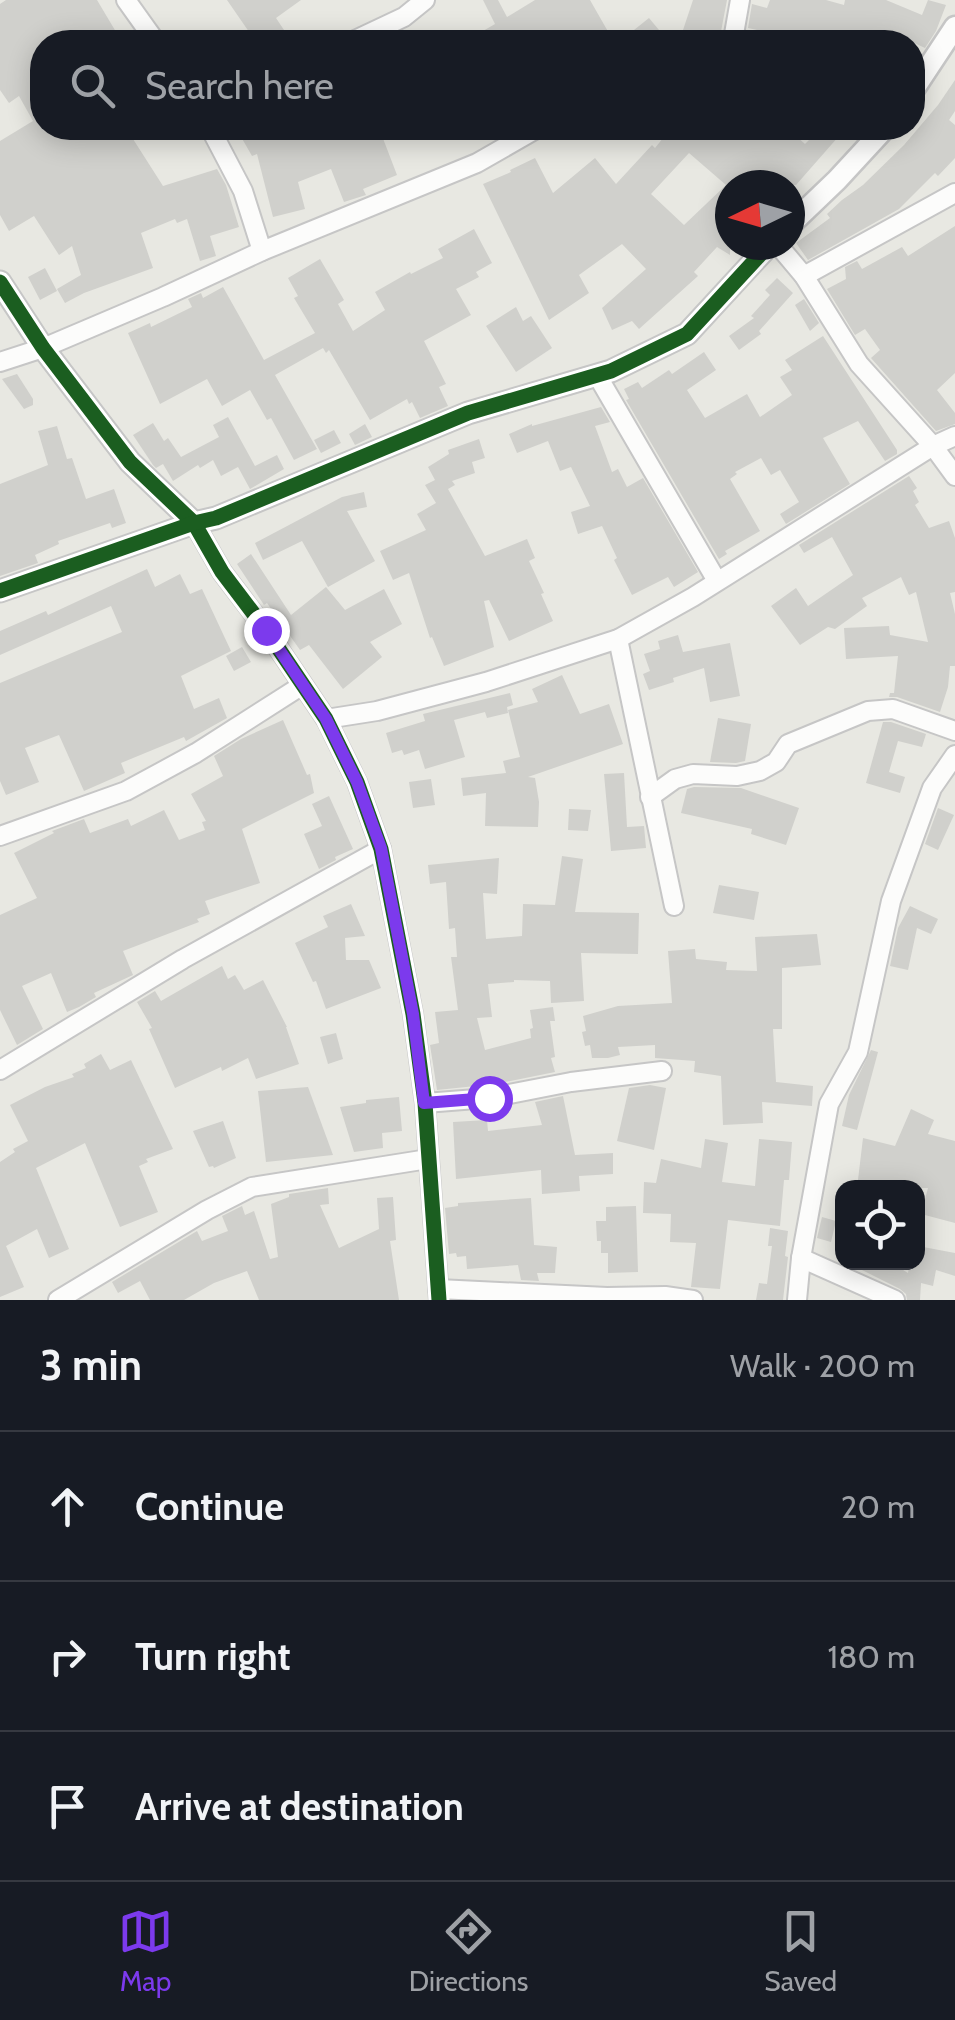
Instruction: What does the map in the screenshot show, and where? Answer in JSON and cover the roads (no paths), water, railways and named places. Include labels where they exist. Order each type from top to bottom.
[{"type":"street","points":[[126,0],[147,30]]},
{"type":"street","points":[[376,30],[404,17],[425,0]]},
{"type":"street","points":[[735,30],[740,0]]},
{"type":"street","points":[[925,72],[955,26]]},
{"type":"street","points":[[216,140],[243,191],[262,251]]},
{"type":"street","points":[[0,362],[43,348],[262,251],[477,163],[517,140]]},
{"type":"street","points":[[805,209],[873,140]]},
{"type":"street","points":[[804,276],[955,193]]},
{"type":"street","points":[[0,592],[216,518],[468,413],[611,371],[687,334],[755,260]]},
{"type":"street","points":[[791,260],[859,364],[955,476]]},
{"type":"street","points":[[0,282],[43,348],[130,462],[194,523],[222,572],[326,719],[357,782],[381,848],[413,1014],[424,1103],[438,1294],[693,1300]]},
{"type":"street","points":[[597,375],[717,581]]},
{"type":"street","points":[[326,719],[376,711],[486,682],[618,639],[955,436]]},
{"type":"street","points":[[618,639],[674,906]]},
{"type":"street","points":[[0,836],[126,791],[301,686]]},
{"type":"street","points":[[650,797],[675,779],[693,774],[738,776],[760,771],[776,762],[788,744],[868,711],[893,709],[955,731]]},
{"type":"street","points":[[798,1300],[801,1258],[829,1104],[858,1052],[891,901],[932,788],[955,755]]},
{"type":"street","points":[[0,1070],[183,959],[381,848]]},
{"type":"street","points":[[424,1103],[489,1098],[571,1082],[662,1071]]},
{"type":"street","points":[[58,1300],[206,1210],[252,1187],[428,1159]]},
{"type":"street","points":[[801,1258],[895,1300]]}]
